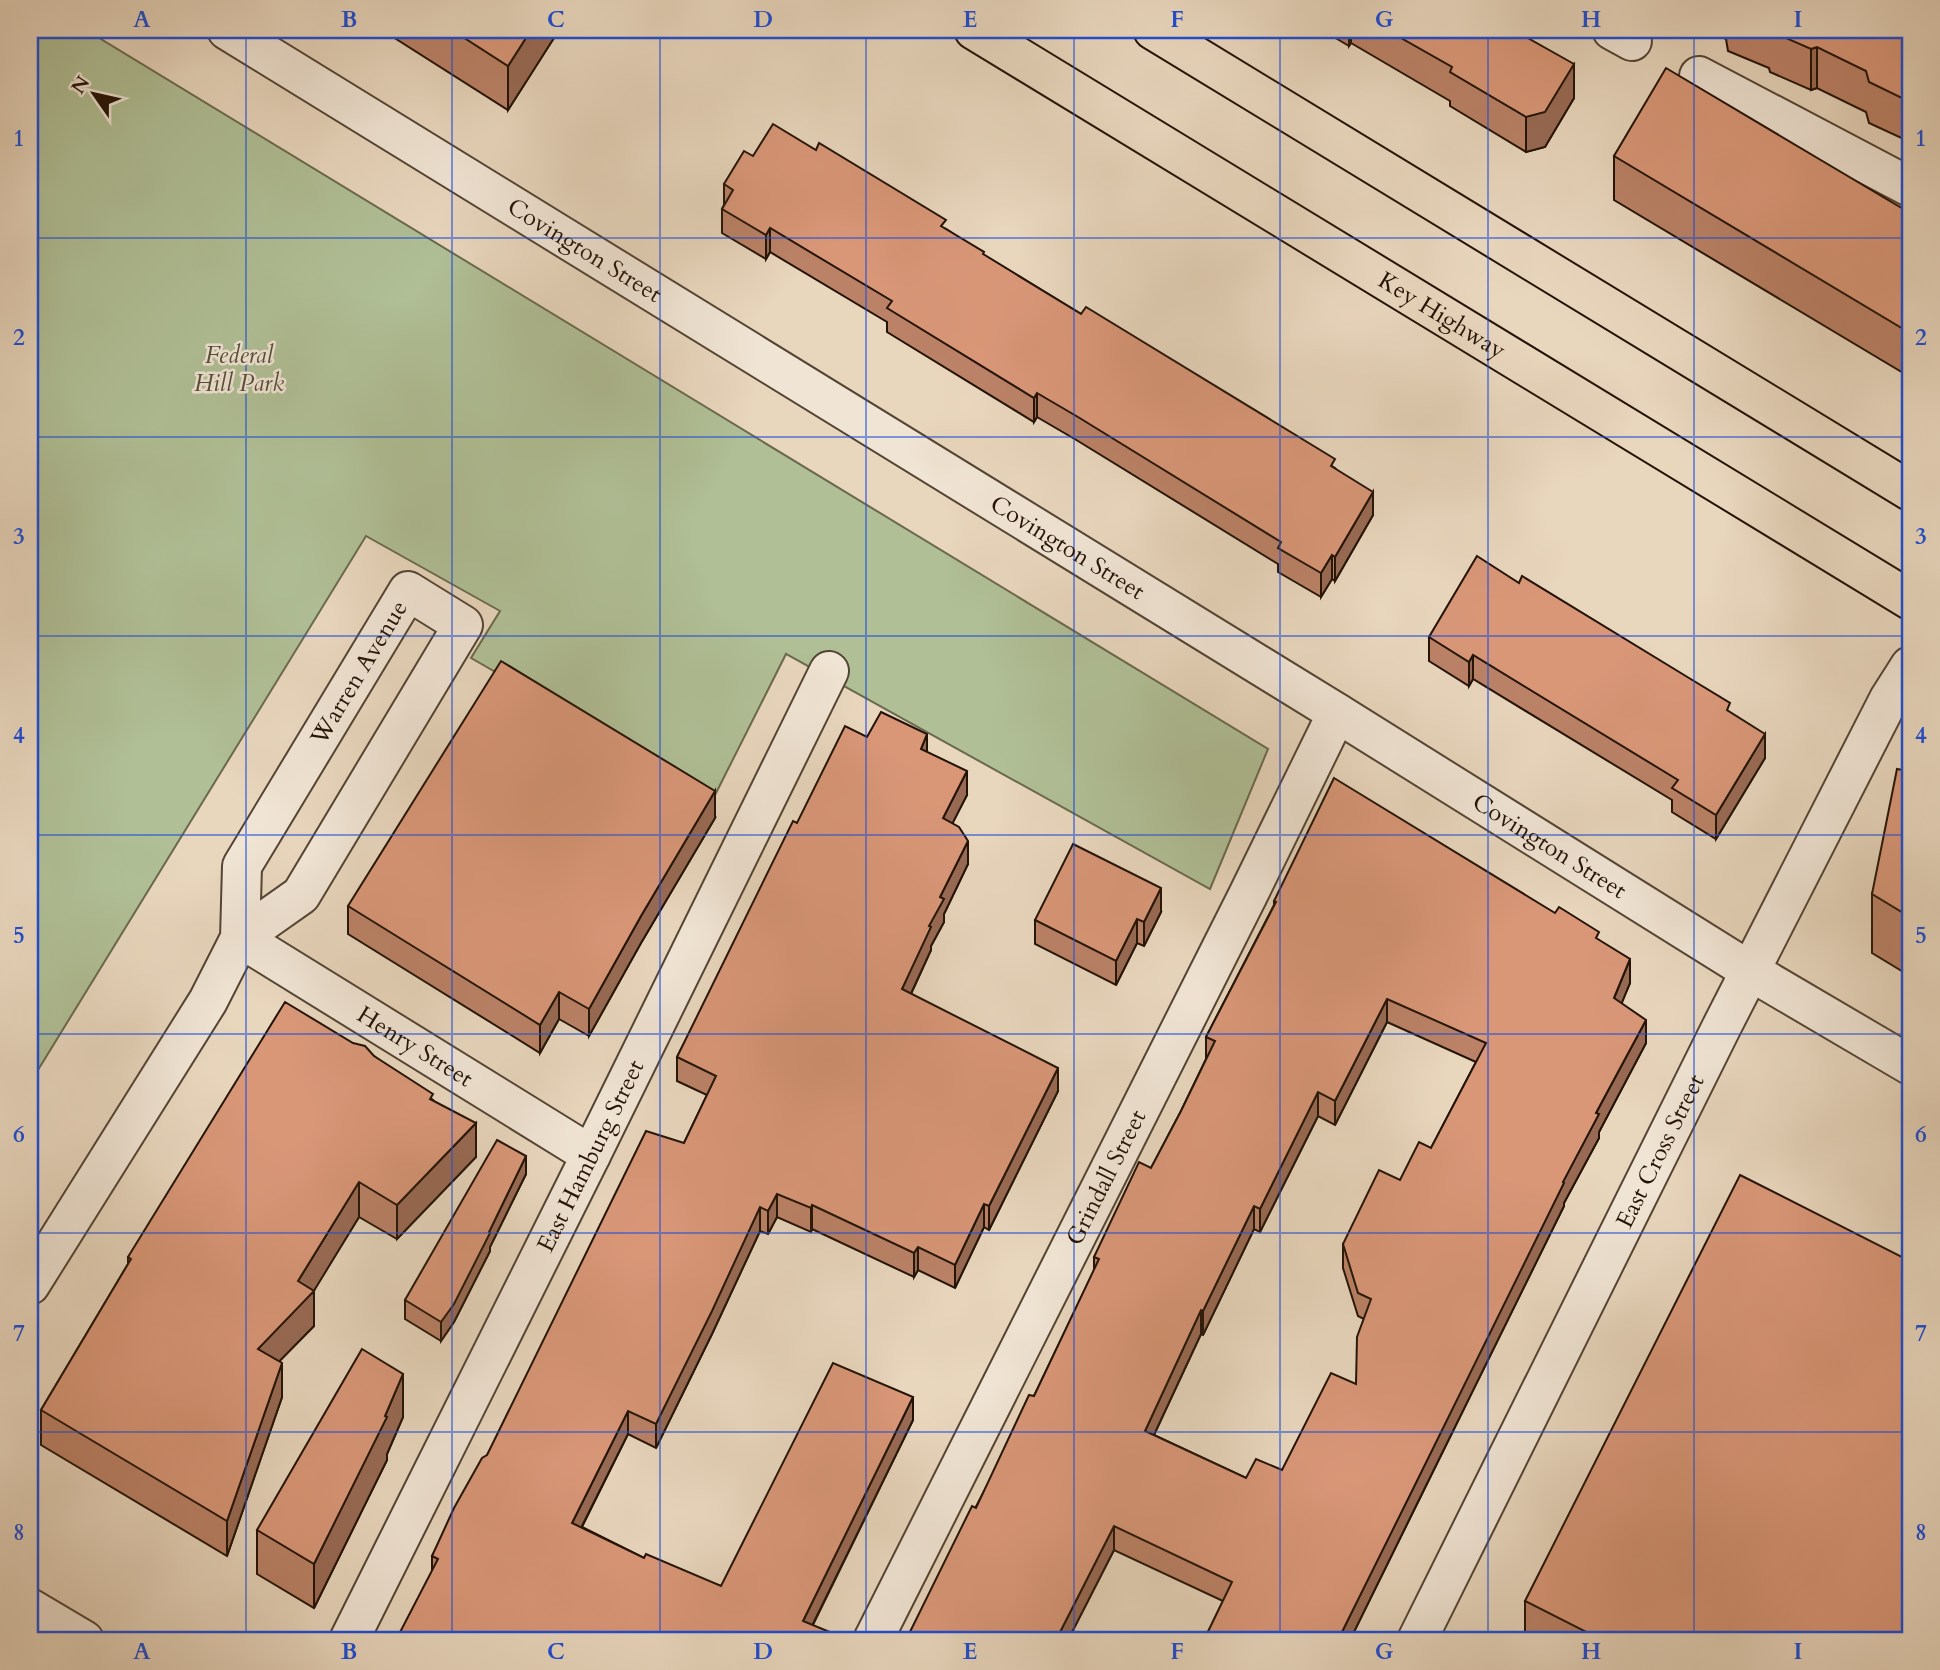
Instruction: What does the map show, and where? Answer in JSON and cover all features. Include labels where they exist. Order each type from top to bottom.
[{"type":"main road","name":"Key Highway","points":[[974,30],[1910,600]]},
{"type":"main road","points":[[1153,30],[1910,491]]},
{"type":"street","name":"Covington Street","points":[[227,30],[1337,713],[1750,971],[1910,1065]]},
{"type":"street","points":[[1699,76],[1910,187]]},
{"type":"street","name":"Warren Avenue","points":[[30,1285],[208,1001],[240,938],[242,866],[408,591],[463,625],[300,895],[240,938]]},
{"type":"street","name":"East Cross Street","points":[[1417,1640],[1750,971],[1889,699],[1910,666]]},
{"type":"street","name":"East Hamburg Street","points":[[349,1640],[829,671]]},
{"type":"street","name":"Grindall Street","points":[[873,1640],[1337,713]]},
{"type":"street","name":"Henry Street","points":[[240,938],[591,1154]]},
{"type":"street","points":[[30,1608],[85,1640]]},
{"type":"green space","name":"Federal Hill Park","points":[[30,30],[86,30],[1268,749],[1210,889],[786,654],[714,797],[471,658],[500,611],[366,536],[30,1083]]},
{"type":"building","points":[[452,30],[531,30],[508,66]]},
{"type":"building","points":[[1387,30],[1518,30],[1517,32],[1574,64],[1545,112],[1526,117],[1450,72],[1452,67]]},
{"type":"building","points":[[1770,30],[1910,30],[1910,102],[1869,82],[1866,71],[1817,47],[1811,49]]},
{"type":"building","points":[[1666,68],[1910,213],[1910,333],[1614,156]]},
{"type":"building","points":[[773,124],[816,150],[819,143],[946,220],[941,226],[984,252],[983,254],[1081,314],[1086,307],[1335,459],[1331,466],[1373,492],[1335,557],[1332,555],[1321,573],[1278,548],[1281,542],[1078,417],[1037,393],[1034,398],[887,308],[892,301],[770,228],[766,235],[722,209],[733,190],[724,184],[744,151],[753,156]]},
{"type":"building","points":[[1477,556],[1519,583],[1522,576],[1730,703],[1727,710],[1765,734],[1716,815],[1672,788],[1678,780],[1473,655],[1469,662],[1429,637]]},
{"type":"building","points":[[501,661],[715,791],[589,1009],[559,992],[540,1025],[348,906]]},
{"type":"building","points":[[881,712],[927,734],[921,749],[967,771],[943,818],[959,827],[968,841],[940,897],[944,899],[929,926],[931,927],[902,989],[1058,1068],[989,1206],[984,1204],[955,1265],[918,1247],[914,1253],[812,1205],[811,1208],[777,1194],[768,1211],[760,1207],[656,1424],[628,1411],[572,1523],[644,1558],[646,1554],[721,1586],[833,1363],[913,1397],[803,1621],[849,1640],[396,1640],[438,1559],[432,1556],[454,1508],[482,1458],[487,1455],[646,1131],[684,1143],[716,1076],[677,1057],[793,821],[797,823],[845,726],[867,737]]},
{"type":"building","points":[[1897,769],[1910,771],[1910,917],[1872,894]]},
{"type":"building","points":[[1334,778],[1555,913],[1559,907],[1599,932],[1596,938],[1630,959],[1614,998],[1646,1020],[1596,1113],[1599,1114],[1338,1640],[1204,1640],[1232,1582],[1114,1526],[1056,1640],[906,1640],[972,1506],[976,1508],[1029,1395],[1034,1396],[1099,1259],[1094,1257],[1139,1162],[1151,1168],[1181,1111],[1215,1041],[1206,1037],[1276,902],[1274,901]],"holes":[[[1387,999],[1486,1043],[1431,1148],[1419,1142],[1400,1180],[1379,1170],[1343,1244],[1358,1293],[1371,1299],[1357,1337],[1356,1384],[1331,1373],[1282,1470],[1256,1459],[1246,1478],[1145,1431],[1201,1310],[1203,1311],[1254,1206],[1260,1209],[1318,1092],[1335,1101]]]},
{"type":"building","points":[[1073,844],[1161,888],[1144,922],[1137,919],[1116,961],[1035,920]]},
{"type":"building","points":[[285,1002],[353,1043],[365,1046],[374,1056],[433,1094],[430,1099],[476,1123],[397,1205],[359,1182],[298,1281],[314,1291],[258,1349],[282,1363],[227,1521],[41,1410],[131,1259],[128,1257]]},
{"type":"building","points":[[497,1140],[526,1156],[454,1304],[441,1322],[405,1300]]},
{"type":"building","points":[[1740,1175],[1910,1261],[1910,1640],[1602,1640],[1525,1601]]},
{"type":"building","points":[[362,1349],[403,1374],[385,1416],[387,1417],[314,1564],[257,1530]]}]
